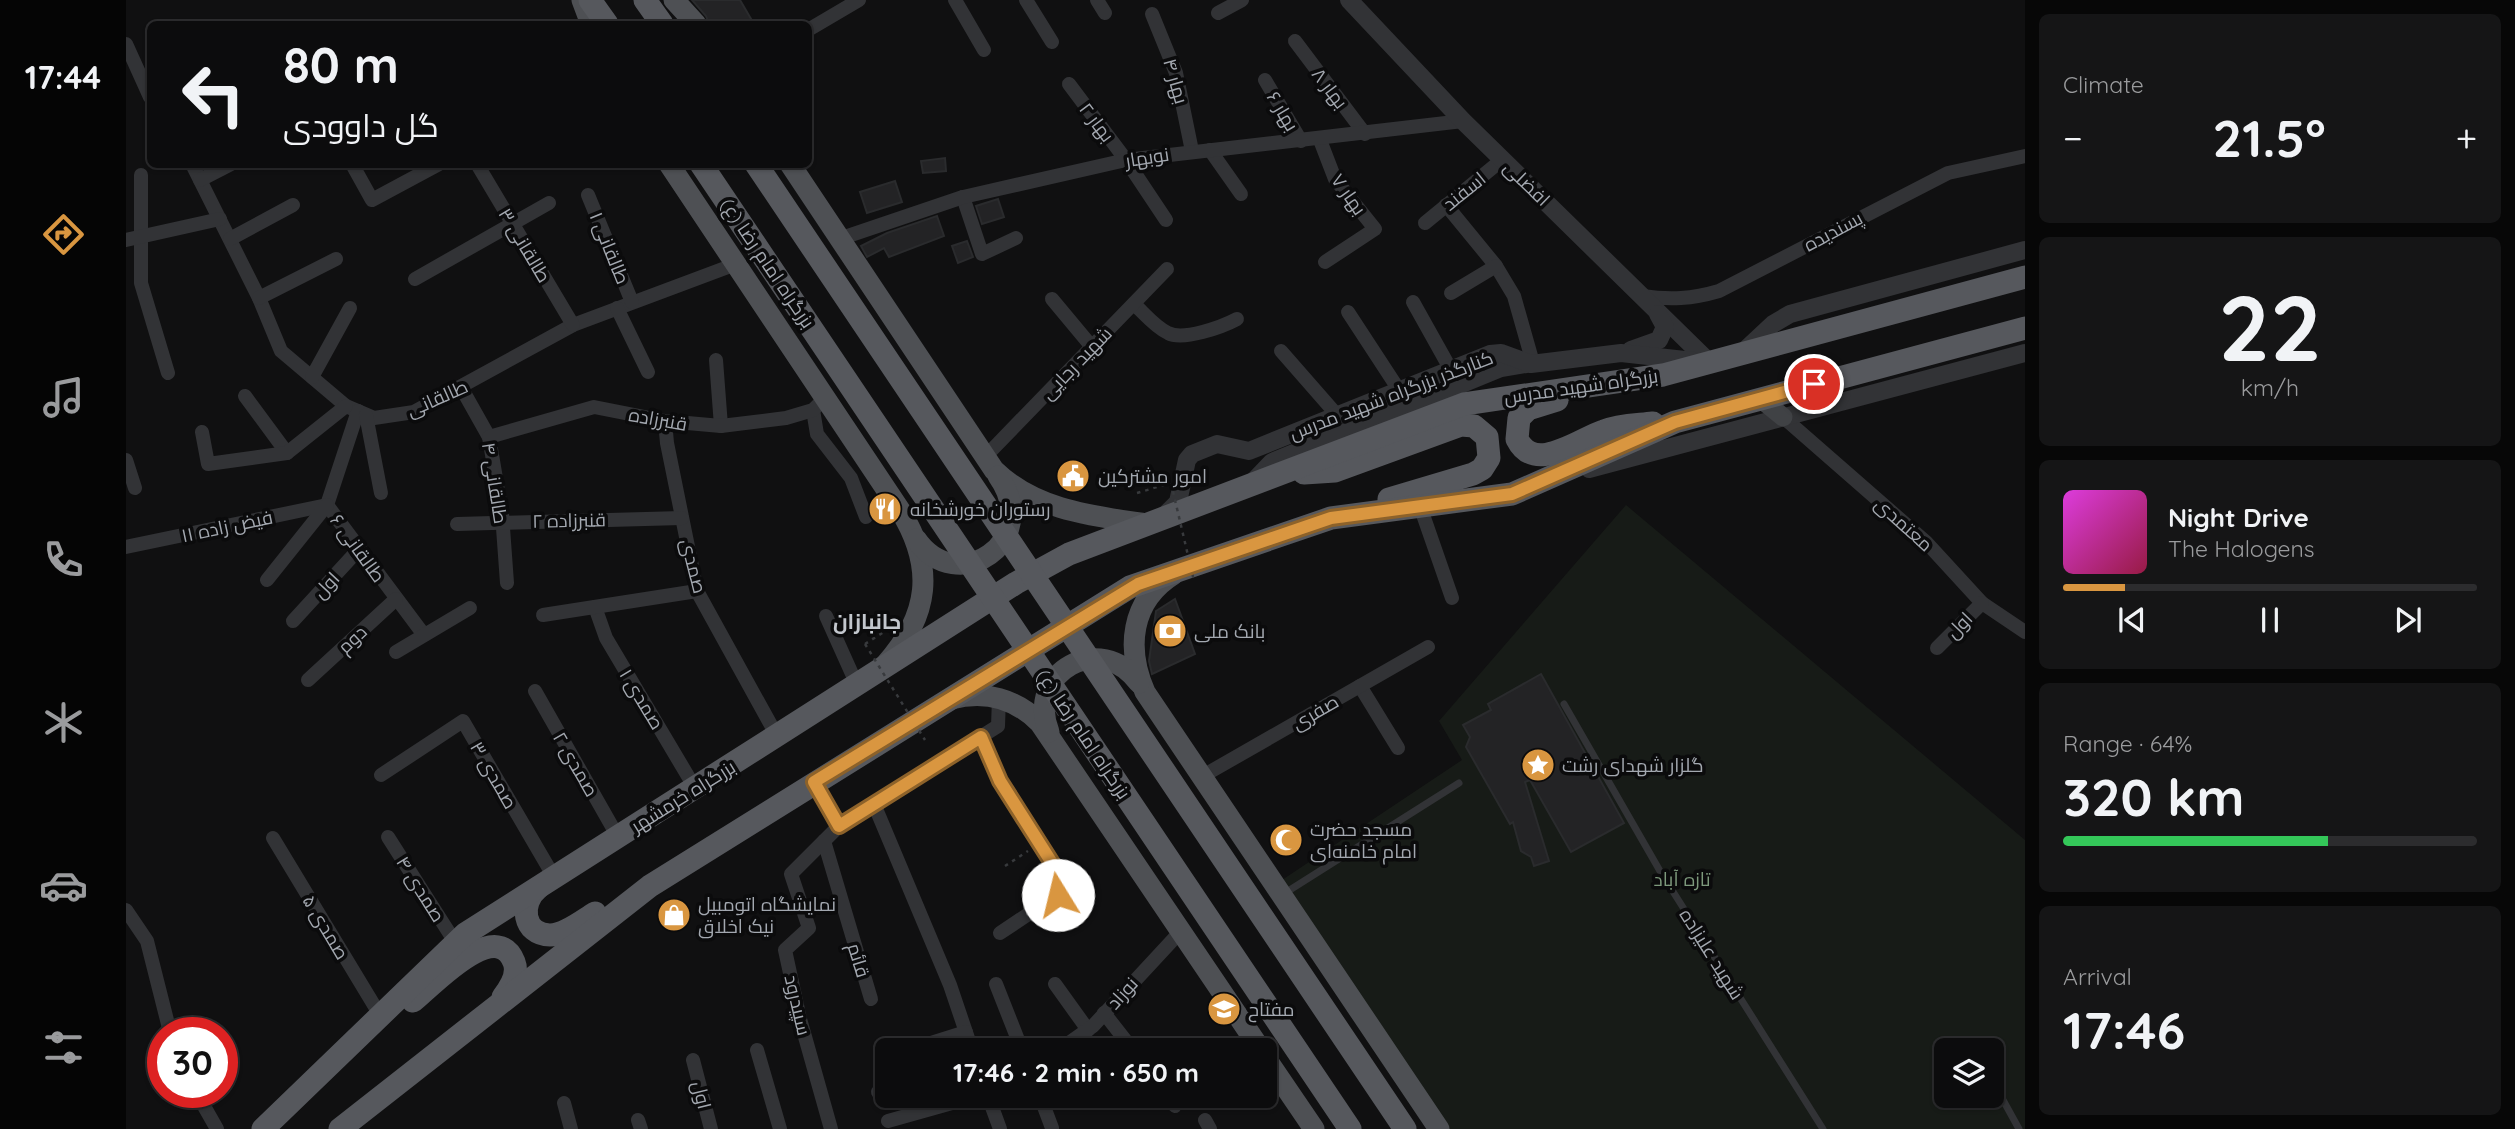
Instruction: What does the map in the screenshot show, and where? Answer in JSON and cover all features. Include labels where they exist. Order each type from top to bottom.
[{"type":"highway","points":[[590,0],[605,21]]},
{"type":"highway","points":[[645,0],[660,21]]},
{"type":"highway","name":"بزرگراه امام رضا (ع)","points":[[704,168],[1350,1129]]},
{"type":"highway","points":[[759,168],[1405,1129]]},
{"type":"highway","name":"بزرگراه شهید مدرس","points":[[1153,521],[1470,403],[1663,375],[2025,278]]},
{"type":"highway","points":[[1319,521],[1507,495],[1681,420],[2025,328]]},
{"type":"highway","points":[[1617,382],[1528,409],[1517,422],[1519,443],[1528,453],[1545,456],[1610,429],[1681,420]]},
{"type":"highway","points":[[547,882],[527,900],[526,917],[536,931],[556,935],[704,850],[1117,593],[1194,572],[1319,521],[1478,472],[1490,454],[1487,437],[1474,426],[1461,425],[1335,471],[1287,472]]},
{"type":"highway","name":"بزرگراه خرمشهر","points":[[263,1129],[455,942],[1040,568],[1082,548],[1153,521]]},
{"type":"highway","points":[[350,1126],[496,1005],[626,904],[704,850]]},
{"type":"highway","points":[[297,1095],[470,954],[486,946],[506,952],[515,967],[512,984],[496,1005]]},
{"type":"main road","points":[[582,0],[590,21]]},
{"type":"main road","points":[[674,0],[693,21]]},
{"type":"main road","name":"بزرگراه امام رضا (ع)","points":[[672,168],[736,264],[819,404],[912,531],[923,570],[922,601],[898,647],[867,679]]},
{"type":"main road","points":[[793,168],[1008,492],[1012,513],[1006,538],[991,554],[968,563],[946,562],[927,552],[912,531]]},
{"type":"main road","points":[[1761,398],[1783,417]]},
{"type":"main road","points":[[988,461],[1016,487],[1060,509],[1153,521]]},
{"type":"main road","points":[[1144,690],[1133,648],[1138,615],[1162,582],[1194,572]]},
{"type":"main road","points":[[1055,742],[1044,718],[1045,696],[1055,677],[1072,664],[1088,659],[1110,660],[1129,670],[1439,1129]]},
{"type":"main road","points":[[934,706],[966,696],[999,698],[1028,712],[1055,742]]},
{"type":"main road","name":"بزرگراه امام رضا (ع)","points":[[1055,742],[1253,1038]]},
{"type":"main road","points":[[1277,1074],[1314,1129]]},
{"type":"street","points":[[812,28],[858,0]]},
{"type":"street","points":[[955,0],[984,50]]},
{"type":"street","points":[[1026,0],[1052,42]]},
{"type":"street","points":[[1097,0],[1105,13]]},
{"type":"street","points":[[1217,13],[1242,0]]},
{"type":"street","name":"افضلی","points":[[1349,0],[1463,121],[1710,363]]},
{"type":"street","name":"بهار ۴","points":[[1152,14],[1176,73],[1192,151]]},
{"type":"street","name":"بهار ۸","points":[[1295,41],[1365,134]]},
{"type":"street","points":[[126,44],[147,90]]},
{"type":"street","name":"بهار ۶","points":[[1265,80],[1301,141]]},
{"type":"street","name":"بهار ۲","points":[[1069,84],[1126,160],[1166,220]]},
{"type":"street","name":"نوبهار","points":[[839,239],[964,197],[1126,160],[1192,151],[1320,140],[1463,121]]},
{"type":"street","name":"بهار ۷","points":[[1320,140],[1335,179],[1375,229],[1325,262]]},
{"type":"street","points":[[1210,150],[1241,194]]},
{"type":"street","name":"پسندیده","points":[[1648,302],[1696,298],[1719,291],[1948,173],[2025,156]]},
{"type":"street","name":"اسفند","points":[[1424,223],[1503,159]]},
{"type":"street","points":[[194,168],[259,298],[281,351],[357,411],[381,494]]},
{"type":"street","points":[[200,180],[223,168]]},
{"type":"street","points":[[354,168],[372,200],[416,170]]},
{"type":"street","name":"طالقانی ۳","points":[[479,168],[573,325]]},
{"type":"street","points":[[141,175],[141,283],[168,373]]},
{"type":"street","name":"طالقانی ۱","points":[[588,195],[632,302]]},
{"type":"street","points":[[964,197],[982,254],[1016,238]]},
{"type":"street","points":[[415,279],[549,203]]},
{"type":"street","points":[[230,239],[293,205]]},
{"type":"street","points":[[1248,487],[1272,462],[1504,367],[1533,363],[1514,296],[1496,266],[1446,205]]},
{"type":"street","points":[[126,240],[220,219]]},
{"type":"street","points":[[1741,354],[1785,316],[2025,250]]},
{"type":"street","points":[[259,298],[336,259]]},
{"type":"street","name":"طالقانی","points":[[357,411],[374,418],[414,412],[463,389],[573,325],[736,264]]},
{"type":"street","points":[[1451,293],[1496,266]]},
{"type":"street","name":"شهید رجایی","points":[[988,461],[1134,304],[1141,292],[1167,269]]},
{"type":"street","points":[[1052,299],[1091,348]]},
{"type":"street","points":[[1413,302],[1451,370]]},
{"type":"street","points":[[1617,353],[1649,346],[1659,340],[1665,327],[1648,302]]},
{"type":"street","points":[[1134,304],[1162,330],[1174,335],[1218,329],[1237,320]]},
{"type":"street","points":[[312,377],[350,308]]},
{"type":"street","points":[[617,308],[648,372]]},
{"type":"street","points":[[1348,312],[1399,390]]},
{"type":"street","points":[[1281,351],[1337,415]]},
{"type":"street","name":"کنارگذر بزرگراه شهید مدرس","points":[[1153,521],[1177,505],[1187,460],[1192,454],[1217,443],[1250,451],[1495,353],[1533,363],[1617,353],[1710,363]]},
{"type":"street","points":[[1537,482],[2025,353]]},
{"type":"street","points":[[716,360],[721,426]]},
{"type":"street","name":"طالقانی ۴","points":[[463,389],[489,437],[503,521],[507,583]]},
{"type":"street","points":[[245,396],[287,453]]},
{"type":"street","points":[[819,404],[817,434],[851,478],[866,517]]},
{"type":"street","name":"قنبرزاده","points":[[489,437],[594,407],[666,421],[721,426],[786,418],[819,404]]},
{"type":"street","points":[[202,432],[208,464],[287,453],[357,411]]},
{"type":"street","name":"طالقانی ۶","points":[[357,411],[327,505],[424,635]]},
{"type":"street","name":"معتمدی","points":[[1783,417],[1926,542],[1982,603],[2025,632]]},
{"type":"street","name":"صمدی","points":[[666,421],[667,443],[697,591],[777,736]]},
{"type":"street","points":[[126,460],[135,488]]},
{"type":"street","points":[[267,580],[327,505]]},
{"type":"street","name":"فیض زاده ۱۱","points":[[126,547],[327,505]]},
{"type":"street","points":[[1420,506],[1452,598]]},
{"type":"street","name":"قنبرزاده ۲","points":[[457,524],[682,518]]},
{"type":"street","name":"اول","points":[[293,621],[359,549]]},
{"type":"street","points":[[542,615],[697,591]]},
{"type":"street","name":"دوم","points":[[308,680],[396,599]]},
{"type":"street","name":"اول","points":[[1937,648],[1982,603]]},
{"type":"street","name":"صمدی ۱","points":[[595,607],[606,638],[695,788]]},
{"type":"street","points":[[396,652],[470,608]]},
{"type":"street","points":[[826,616],[867,679]]},
{"type":"street","name":"صفری","points":[[1201,777],[1429,647]]},
{"type":"street","points":[[1360,686],[1398,748]]},
{"type":"street","name":"صمدی ۲","points":[[534,691],[618,837]]},
{"type":"street","points":[[999,698],[998,726],[981,737],[1000,781],[1059,874],[1063,886],[1058,895],[1000,933]]},
{"type":"street","name":"صمدی ۳","points":[[381,775],[463,722],[547,882]]},
{"type":"street","name":"سپیدرود","points":[[831,1129],[800,1019],[785,950],[809,928],[791,874],[839,826],[981,737]]},
{"type":"street","points":[[814,782],[839,826]]},
{"type":"street","points":[[874,804],[950,985],[968,1038]]},
{"type":"street","name":"صمدی ۴","points":[[388,836],[455,942]]},
{"type":"street","name":"صمدی ۵","points":[[273,838],[380,1015]]},
{"type":"street","name":"قائم","points":[[824,841],[871,999]]},
{"type":"street","points":[[126,910],[147,941],[166,1017]]},
{"type":"street","name":"نوزاد","points":[[1077,1038],[1104,1013],[1181,931]]},
{"type":"street","points":[[996,984],[1017,1038]]},
{"type":"street","points":[[1055,984],[1084,1033]]},
{"type":"street","points":[[1104,1013],[1124,1038]]},
{"type":"street","points":[[947,1038],[966,1032]]},
{"type":"street","points":[[757,1050],[780,1129]]},
{"type":"street","name":"اول","points":[[693,1060],[711,1129]]},
{"type":"street","points":[[564,1103],[571,1129]]},
{"type":"street","points":[[205,1108],[216,1129]]},
{"type":"street","points":[[888,1121],[934,1108]]},
{"type":"street","points":[[992,1108],[1000,1129]]},
{"type":"street","points":[[1044,1108],[1052,1128]]},
{"type":"lane","name":"شهید علیزاده","points":[[1564,704],[1660,871],[1822,1129]]},
{"type":"lane","points":[[1282,895],[1459,783]]},
{"type":"lane","points":[[1084,1033],[1086,1038]]},
{"type":"lane","points":[[2004,1102],[2019,1129]]},
{"type":"path","points":[[1137,493],[1171,484],[1194,572]]},
{"type":"path","points":[[890,628],[865,644],[925,740]]},
{"type":"path","points":[[1004,866],[1040,844]]},
{"type":"green space","name":"تازه آباد","points":[[1626,505],[2025,840],[2025,1129],[1448,1129],[1282,880],[1462,760],[1439,721]]},
{"type":"building","points":[[692,0],[740,0],[752,21],[708,21]]},
{"type":"building","points":[[945,158],[946,171],[923,173],[921,161]]},
{"type":"building","points":[[895,181],[902,202],[867,213],[860,192]]},
{"type":"building","points":[[998,199],[1004,217],[982,224],[976,206]]},
{"type":"building","points":[[937,216],[944,236],[889,257],[884,248],[867,257],[861,246],[887,233]]},
{"type":"building","points":[[967,241],[973,257],[958,263],[952,246]]},
{"type":"building","name":"امور مشترکین","points":[[1077,461],[1088,483],[1067,491],[1060,470]]},
{"type":"building","name":"بانک ملی","points":[[1175,599],[1195,654],[1152,674],[1149,661],[1156,611]]},
{"type":"building","points":[[1541,674],[1624,823],[1571,852],[1530,780],[1525,782],[1549,861],[1534,866],[1531,857],[1521,851],[1513,822],[1510,824],[1466,747],[1470,737],[1463,725],[1491,710],[1488,704]]},
{"type":"place","name":"امور مشترکین","points":[[1073,476]]},
{"type":"place","name":"رستوران خورشخانه","points":[[885,509]]},
{"type":"place","name":"بانک ملی","points":[[1170,631]]},
{"type":"place","name":"گلزار شهدای رشت","points":[[1538,765]]},
{"type":"place","name":"مسجد حضرت امام خامنه‌ای","points":[[1286,840]]},
{"type":"place","name":"نمایشگاه اتومبیل نیک اخلاق","points":[[674,915]]},
{"type":"place","name":"مفتاح","points":[[1224,1009]]},
{"type":"district","name":"جانبازان","points":[[867,621]]},
{"type":"route","points":[[1058,895],[1063,886],[1059,874],[1000,781],[981,737],[839,826],[814,782],[1125,589],[1331,518],[1512,494],[1675,422],[1814,384]]}]
